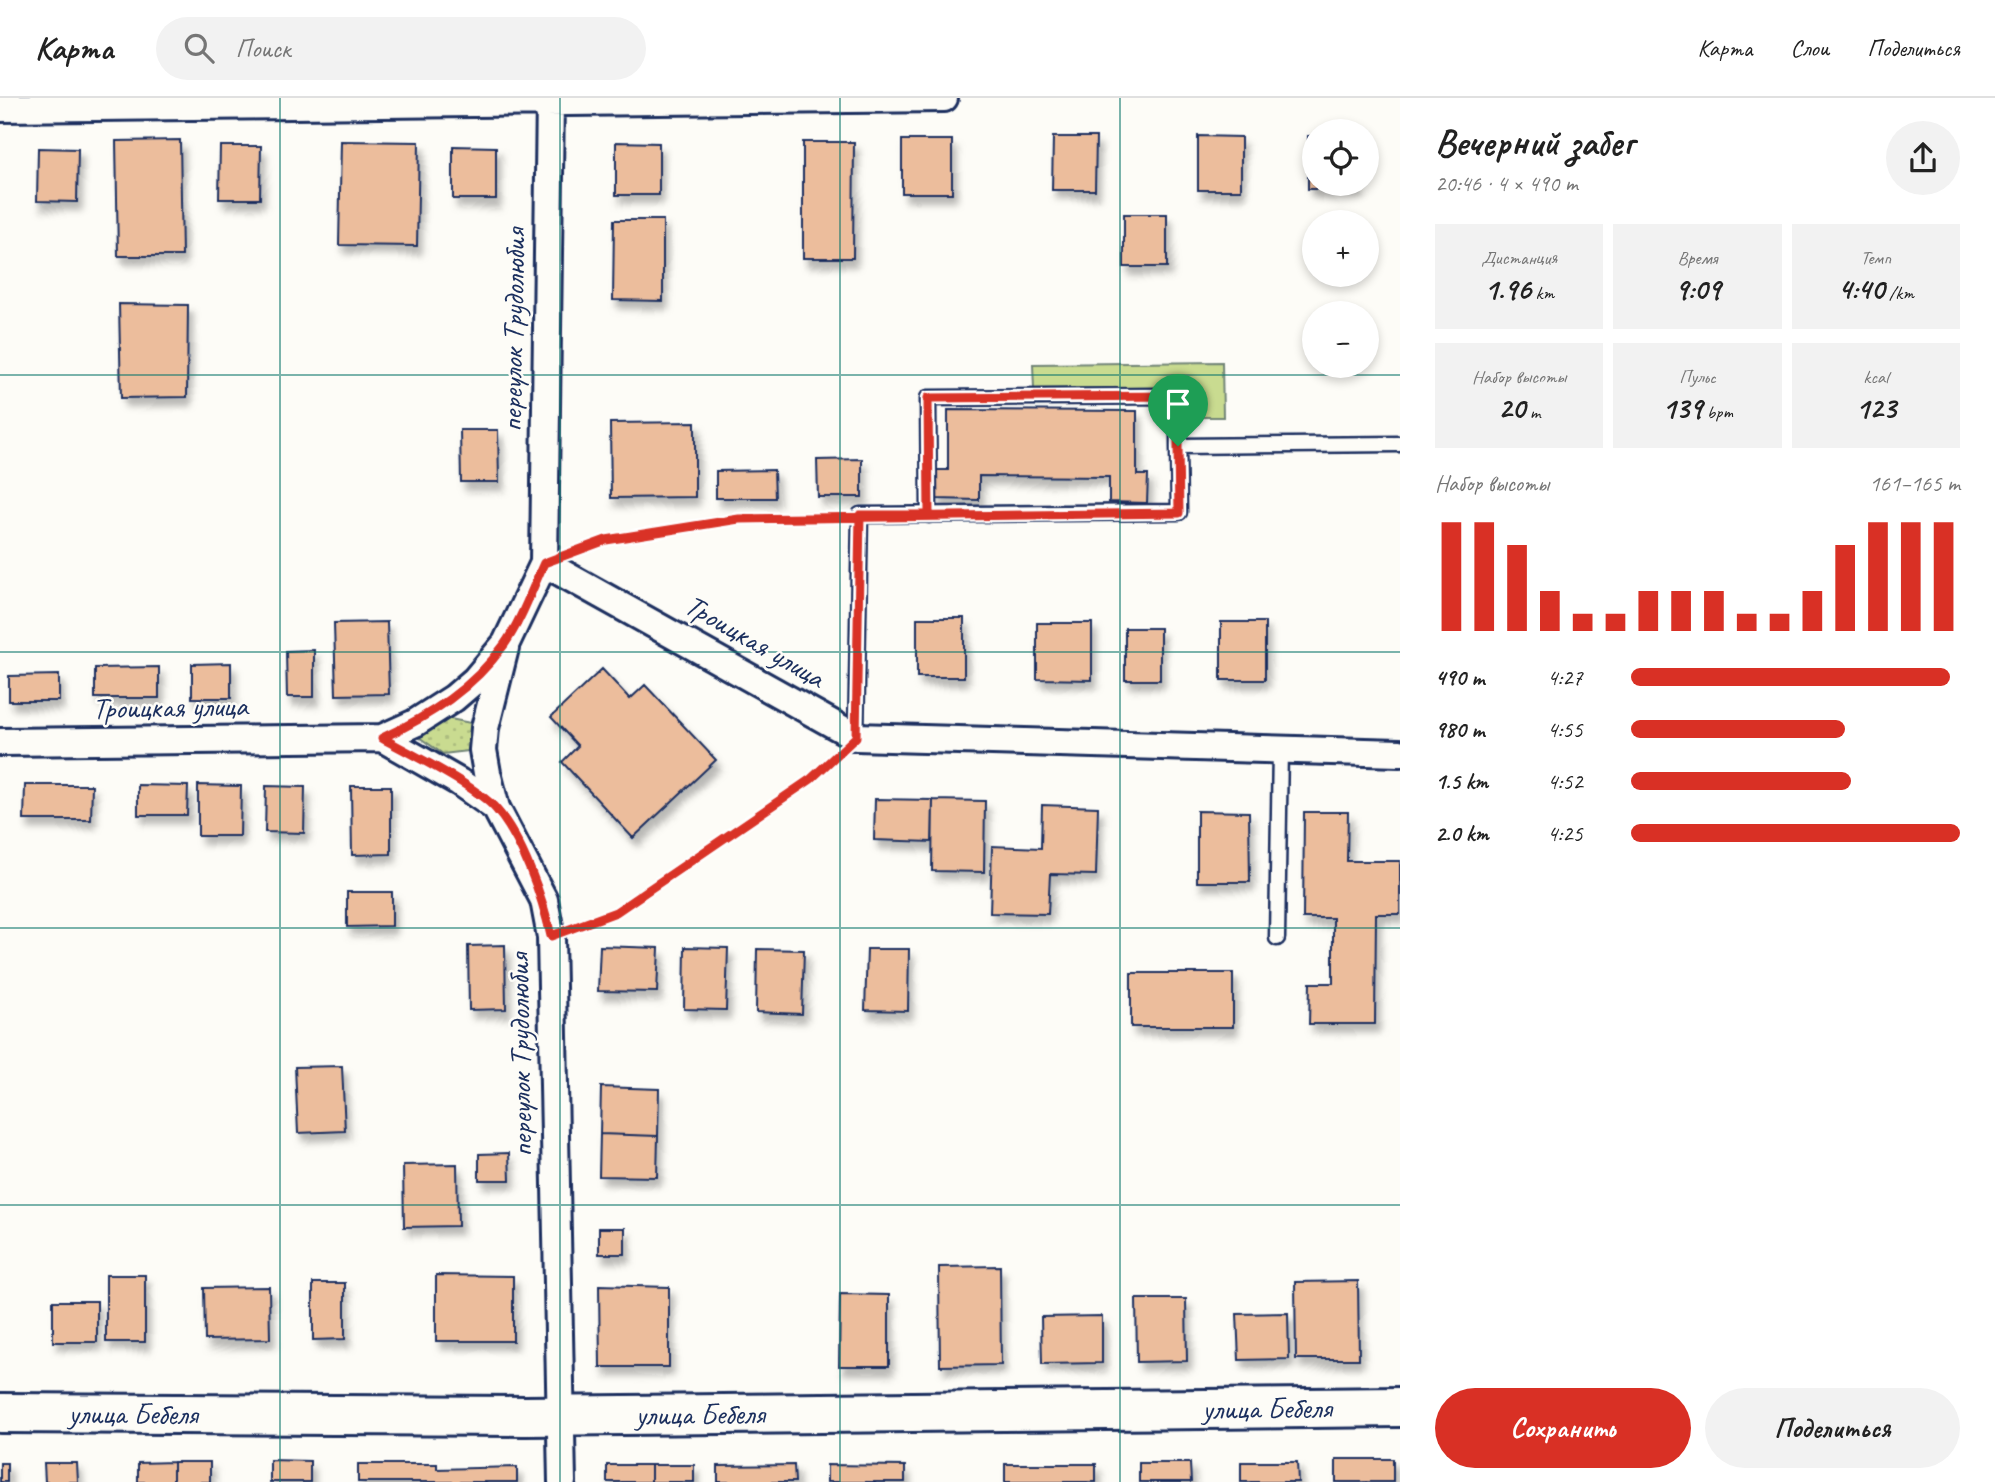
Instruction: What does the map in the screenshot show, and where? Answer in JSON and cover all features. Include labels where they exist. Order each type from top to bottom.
[{"type":"street","points":[[0,108],[550,100],[944,98]]},
{"type":"street","name":"переулок Трудолюбия","points":[[544,563],[550,100]]},
{"type":"street","name":"Троицкая улица","points":[[0,742],[382,738],[415,723],[454,698],[475,680],[506,643],[544,563],[856,737],[1400,753]]},
{"type":"street","name":"переулок Трудолюбия","points":[[506,643],[485,728],[483,750],[496,808],[518,845],[544,901],[551,936],[562,1482]]},
{"type":"street","points":[[382,738],[459,782],[496,808]]},
{"type":"street","name":"улица Бебеля","points":[[0,1413],[560,1416],[1400,1407]]},
{"type":"lane","points":[[856,737],[860,515],[929,515],[1179,513],[1178,396],[928,398],[929,515]]},
{"type":"lane","points":[[1178,446],[1400,444]]},
{"type":"lane","points":[[1277,937],[1280,748]]},
{"type":"path","points":[[544,563],[606,540],[739,519],[860,515]]},
{"type":"path","points":[[551,936],[616,912],[811,779],[856,737]]},
{"type":"green space","points":[[1222,362],[1223,417],[1189,417],[1188,387],[1034,389],[1033,364]]},
{"type":"green space","points":[[445,718],[476,724],[477,736],[468,751],[443,754],[416,735]]},
{"type":"building","points":[[1198,136],[1241,137],[1241,190],[1198,190]]},
{"type":"building","points":[[1053,137],[1096,137],[1095,190],[1052,190]]},
{"type":"building","points":[[180,140],[182,256],[118,256],[116,141]]},
{"type":"building","points":[[902,140],[952,140],[952,193],[902,193]]},
{"type":"building","points":[[341,141],[419,142],[417,246],[339,245]]},
{"type":"building","points":[[616,142],[659,143],[659,195],[616,195]]},
{"type":"building","points":[[803,142],[854,142],[853,258],[803,258]]},
{"type":"building","points":[[220,146],[261,146],[260,199],[219,199]]},
{"type":"building","points":[[453,146],[496,147],[496,199],[453,199]]},
{"type":"building","points":[[38,148],[78,149],[77,202],[37,201]]},
{"type":"building","points":[[1124,214],[1167,214],[1167,267],[1124,267]]},
{"type":"building","points":[[614,220],[663,220],[663,301],[613,300]]},
{"type":"building","points":[[119,304],[188,305],[187,397],[121,398]]},
{"type":"building","points":[[948,410],[1137,411],[1137,475],[1148,475],[1147,503],[1109,502],[1109,477],[979,476],[979,500],[936,499],[936,470],[948,470]]},
{"type":"building","points":[[695,422],[695,497],[611,498],[610,423]]},
{"type":"building","points":[[460,430],[498,430],[499,482],[461,482]]},
{"type":"building","points":[[862,459],[862,497],[818,497],[817,460]]},
{"type":"building","points":[[774,470],[775,498],[716,498],[716,471]]},
{"type":"building","points":[[917,618],[964,618],[964,677],[917,677]]},
{"type":"building","points":[[387,622],[389,694],[336,695],[334,623]]},
{"type":"building","points":[[1221,622],[1265,622],[1265,680],[1221,680]]},
{"type":"building","points":[[1037,623],[1092,623],[1092,680],[1037,679]]},
{"type":"building","points":[[1125,628],[1160,628],[1160,680],[1125,680]]},
{"type":"building","points":[[314,650],[314,697],[287,697],[286,651]]},
{"type":"building","points":[[231,663],[231,698],[192,698],[192,664]]},
{"type":"building","points":[[159,667],[159,698],[95,698],[95,668]]},
{"type":"building","points":[[602,669],[630,699],[645,685],[716,760],[633,838],[562,762],[578,746],[551,717]]},
{"type":"building","points":[[59,675],[59,701],[9,701],[9,676]]},
{"type":"building","points":[[25,785],[92,785],[91,820],[24,820]]},
{"type":"building","points":[[138,785],[188,786],[187,815],[138,815]]},
{"type":"building","points":[[198,785],[241,786],[240,836],[198,836]]},
{"type":"building","points":[[266,786],[305,787],[304,833],[265,832]]},
{"type":"building","points":[[351,786],[391,786],[391,854],[352,855]]},
{"type":"building","points":[[875,799],[933,800],[932,842],[874,840]]},
{"type":"building","points":[[933,800],[985,801],[984,872],[932,871]]},
{"type":"building","points":[[1042,805],[1098,807],[1096,875],[1050,874],[1048,914],[990,913],[992,846],[1041,848]]},
{"type":"building","points":[[1197,811],[1249,812],[1250,882],[1197,882]]},
{"type":"building","points":[[1304,812],[1348,812],[1347,861],[1400,861],[1400,914],[1376,914],[1375,1024],[1309,1024],[1310,983],[1333,983],[1333,918],[1303,918]]},
{"type":"building","points":[[347,892],[392,892],[392,926],[347,927]]},
{"type":"building","points":[[505,945],[506,1009],[469,1010],[468,946]]},
{"type":"building","points":[[600,946],[659,948],[657,992],[598,991]]},
{"type":"building","points":[[685,947],[728,948],[726,1010],[684,1009]]},
{"type":"building","points":[[757,949],[804,950],[802,1014],[756,1012]]},
{"type":"building","points":[[867,949],[909,949],[908,1011],[865,1010]]},
{"type":"building","points":[[1131,973],[1233,973],[1233,1027],[1131,1027]]},
{"type":"building","points":[[342,1066],[345,1131],[298,1133],[295,1067]]},
{"type":"building","points":[[601,1087],[659,1089],[658,1136],[600,1134]]},
{"type":"building","points":[[600,1134],[658,1136],[657,1177],[599,1176]]},
{"type":"building","points":[[509,1153],[510,1180],[479,1180],[479,1154]]},
{"type":"building","points":[[457,1164],[458,1226],[404,1227],[403,1165]]},
{"type":"building","points":[[599,1228],[625,1228],[625,1254],[599,1254]]},
{"type":"building","points":[[1000,1266],[1001,1365],[940,1366],[939,1267]]},
{"type":"building","points":[[106,1275],[145,1275],[145,1342],[106,1342]]},
{"type":"building","points":[[436,1275],[513,1276],[513,1341],[436,1341]]},
{"type":"building","points":[[1358,1281],[1359,1359],[1296,1359],[1295,1282]]},
{"type":"building","points":[[313,1283],[345,1283],[345,1339],[313,1340]]},
{"type":"building","points":[[599,1285],[669,1287],[669,1367],[600,1367]]},
{"type":"building","points":[[269,1287],[270,1339],[205,1340],[204,1288]]},
{"type":"building","points":[[840,1294],[889,1295],[889,1366],[839,1366]]},
{"type":"building","points":[[1136,1299],[1186,1299],[1187,1361],[1137,1362]]},
{"type":"building","points":[[53,1301],[97,1301],[97,1342],[53,1342]]},
{"type":"building","points":[[1288,1313],[1289,1359],[1239,1360],[1237,1314]]},
{"type":"building","points":[[1102,1316],[1102,1363],[1042,1364],[1041,1317]]},
{"type":"building","points":[[1336,1459],[1393,1459],[1393,1482],[1336,1482]]},
{"type":"building","points":[[270,1460],[310,1461],[310,1482],[270,1482]]},
{"type":"building","points":[[173,1462],[210,1462],[210,1482],[173,1482]]},
{"type":"building","points":[[173,1462],[173,1482],[138,1482],[138,1463]]},
{"type":"building","points":[[1241,1462],[1297,1462],[1298,1482],[1241,1482]]},
{"type":"building","points":[[0,1463],[7,1463],[7,1482],[0,1482]]},
{"type":"building","points":[[44,1463],[77,1463],[78,1482],[45,1482]]},
{"type":"building","points":[[1139,1463],[1190,1463],[1191,1482],[1139,1482]]},
{"type":"building","points":[[358,1464],[437,1464],[437,1469],[517,1467],[517,1482],[358,1482]]},
{"type":"building","points":[[1005,1464],[1096,1464],[1096,1482],[1005,1482]]},
{"type":"building","points":[[607,1465],[651,1465],[651,1482],[607,1482]]},
{"type":"building","points":[[651,1465],[694,1465],[694,1482],[651,1482]]},
{"type":"building","points":[[794,1465],[795,1482],[718,1482],[718,1466]]},
{"type":"building","points":[[827,1465],[905,1466],[905,1482],[827,1482]]},
{"type":"route","points":[[1178,446],[1178,396],[928,398],[929,515],[860,515],[856,737],[811,779],[616,912],[551,936],[544,901],[518,845],[496,808],[430,764],[382,738],[415,723],[454,698],[475,680],[506,643],[544,563],[606,540],[739,519],[860,515],[907,516],[1179,513],[1178,446]]}]
